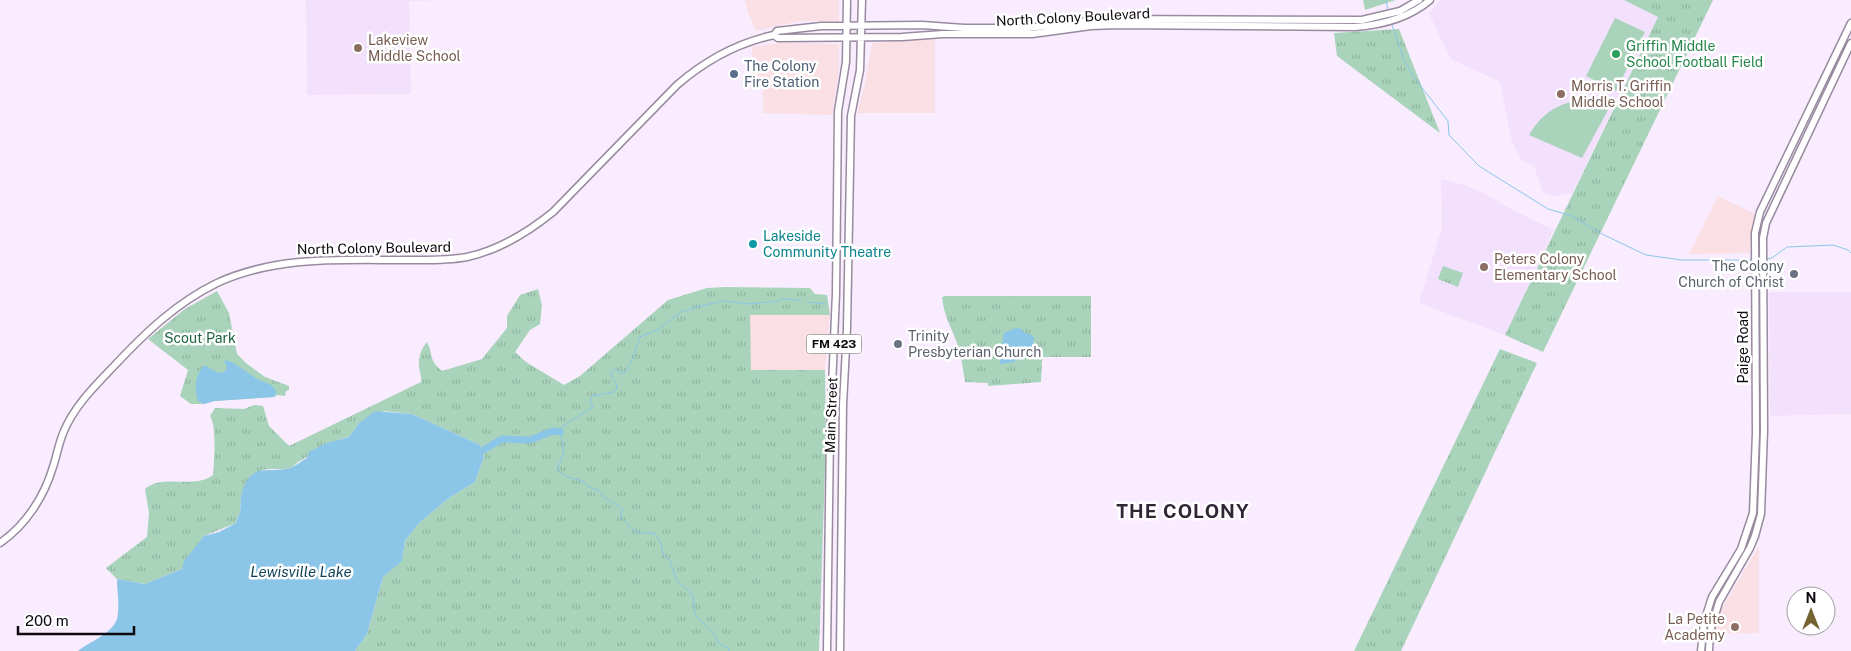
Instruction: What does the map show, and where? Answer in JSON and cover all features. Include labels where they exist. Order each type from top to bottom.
[{"type":"main road","name":"Main Street","points":[[827,651],[830,434],[836,293],[838,111],[846,62],[847,0]]},
{"type":"main road","name":"Main Street","points":[[840,651],[851,116],[860,70],[862,0]]},
{"type":"main road","name":"North Colony Boulevard","points":[[0,543],[15,530],[38,503],[48,481],[64,431],[87,394],[139,340],[168,313],[188,299],[217,283],[244,273],[289,263],[336,260],[455,259],[478,254],[511,241],[534,227],[552,212],[677,85],[696,69],[734,48],[774,35],[777,31],[797,27],[847,25],[922,25],[964,28],[1042,27],[1105,19],[1362,20],[1400,11],[1419,0]]},
{"type":"main road","name":"North Colony Boulevard","points":[[774,35],[778,38],[1032,34],[1105,25],[1361,26],[1394,20],[1430,0]]},
{"type":"main road","name":"Paige Road","points":[[1701,651],[1704,622],[1712,597],[1741,549],[1753,513],[1756,434],[1755,233],[1760,212],[1851,23]]},
{"type":"main road","name":"Paige Road","points":[[1709,651],[1710,632],[1719,602],[1750,548],[1761,514],[1764,440],[1763,238],[1768,216],[1851,43]]},
{"type":"main road","points":[[1755,319],[1758,322],[1759,344],[1764,347]]},
{"type":"main road","points":[[830,434],[843,434]]},
{"type":"shaded area","name":"Lakeview Middle School","points":[[306,0],[450,0],[409,1],[411,94],[307,95]]},
{"type":"shaded area","points":[[745,0],[839,0],[839,21],[799,21],[756,31]]},
{"type":"shaded area","name":"Morris T. Griffin Middle School","points":[[1440,0],[1624,0],[1658,17],[1572,193],[1554,196],[1543,193],[1534,166],[1521,160],[1512,142],[1500,82],[1451,59],[1429,14]]},
{"type":"shaded area","points":[[935,39],[935,113],[857,113],[865,84],[872,43]]},
{"type":"shaded area","points":[[779,43],[839,44],[839,69],[832,115],[763,113],[763,87],[756,84],[752,77],[752,47]]},
{"type":"shaded area","name":"Peters Colony Elementary School","points":[[1441,179],[1464,185],[1490,196],[1507,207],[1554,230],[1505,335],[1419,303],[1442,227]]},
{"type":"shaded area","points":[[1718,196],[1755,214],[1751,233],[1750,253],[1689,254]]},
{"type":"shaded area","points":[[1769,292],[1851,292],[1851,414],[1770,416]]},
{"type":"shaded area","points":[[750,315],[830,315],[825,370],[750,370]]},
{"type":"shaded area","points":[[1759,546],[1759,633],[1715,634],[1720,611]]},
{"type":"green space","points":[[1363,0],[1396,0],[1365,10]]},
{"type":"green space","points":[[1624,0],[1713,0],[1543,352],[1505,335],[1658,17]]},
{"type":"green space","name":"Griffin Middle School Football Field","points":[[1615,18],[1645,32],[1616,91],[1586,76]]},
{"type":"green space","points":[[1399,29],[1440,133],[1337,56],[1334,33]]},
{"type":"green space","points":[[1576,101],[1588,101],[1608,110],[1582,158],[1529,135],[1548,112],[1561,105]]},
{"type":"green space","points":[[1443,266],[1463,273],[1458,287],[1438,279]]},
{"type":"green space","points":[[707,288],[810,288],[815,294],[827,295],[830,315],[750,315],[751,370],[825,370],[826,439],[819,651],[355,651],[367,634],[383,577],[402,560],[405,541],[419,523],[449,498],[475,482],[484,457],[480,445],[412,414],[384,411],[359,423],[349,437],[338,440],[292,467],[258,472],[244,488],[236,523],[204,536],[182,569],[145,584],[117,579],[106,568],[147,537],[149,513],[145,489],[152,484],[160,482],[196,481],[213,475],[214,428],[210,416],[215,408],[244,409],[254,405],[263,406],[269,426],[289,446],[421,382],[419,359],[427,342],[433,360],[442,371],[482,359],[507,328],[507,316],[520,295],[538,289],[542,305],[540,324],[530,330],[515,352],[526,362],[564,385],[580,376],[668,300]]},
{"type":"green space","name":"Scout Park","points":[[217,291],[229,313],[237,354],[265,377],[289,386],[285,396],[277,395],[274,397],[191,404],[180,396],[188,370],[148,339],[185,309]]},
{"type":"green space","points":[[1091,296],[1091,357],[1043,357],[1041,382],[988,386],[988,383],[965,382],[959,350],[944,311],[942,297]]},
{"type":"green space","points":[[1500,349],[1537,363],[1401,651],[1354,651]]},
{"type":"water","points":[[1016,328],[1032,335],[1035,339],[1033,341],[1035,348],[1018,360],[1000,364],[1000,359],[1004,353],[1001,350],[1004,333]]},
{"type":"water","points":[[224,360],[232,362],[257,379],[271,385],[277,392],[274,397],[214,401],[204,404],[198,401],[196,383],[201,369],[204,365],[218,373],[224,372],[227,368]]},
{"type":"water","name":"Lewisville Lake","points":[[375,411],[412,414],[480,445],[484,457],[475,482],[449,498],[419,523],[405,541],[402,561],[383,577],[367,634],[355,651],[78,651],[110,629],[117,619],[117,579],[145,584],[182,569],[184,561],[204,536],[219,532],[236,523],[240,512],[242,492],[251,476],[256,472],[294,466],[307,458],[309,452],[324,444],[349,437],[359,423]]},
{"type":"waterway","points":[[1386,0],[1388,11]]},
{"type":"waterway","points":[[1391,22],[1404,60],[1415,79],[1448,121],[1449,135],[1479,166],[1548,209],[1572,216],[1602,234],[1646,255],[1682,260],[1751,260]]},
{"type":"waterway","points":[[1765,259],[1772,258],[1787,247],[1833,245],[1848,250],[1851,253]]},
{"type":"waterway","points":[[729,651],[728,648],[718,643],[714,633],[695,615],[693,595],[677,581],[670,561],[663,554],[661,543],[654,533],[634,531],[620,517],[623,509],[604,497],[598,490],[588,487],[583,481],[567,477],[557,470],[564,452],[560,428],[593,407],[590,402],[592,396],[613,392],[617,389],[610,373],[616,369],[620,373],[625,373],[640,337],[659,329],[681,312],[723,301],[749,304],[783,299],[801,300]]},
{"type":"waterway","points":[[807,302],[826,304]]},
{"type":"waterway","points":[[475,455],[502,439],[530,440],[553,431],[560,432]]},
{"type":"place","name":"Lakeview Middle School","points":[[358,48]]},
{"type":"place","name":"Griffin Middle School Football Field","points":[[1616,54]]},
{"type":"place","name":"The Colony Fire Station","points":[[734,74]]},
{"type":"place","name":"Morris T. Griffin Middle School","points":[[1561,94]]},
{"type":"place","name":"Lakeside Community Theatre","points":[[753,244]]},
{"type":"place","name":"Peters Colony Elementary School","points":[[1484,267]]},
{"type":"place","name":"The Colony Church of Christ","points":[[1794,274]]},
{"type":"place","name":"Trinity Presbyterian Church","points":[[898,344]]},
{"type":"place","name":"La Petite Academy","points":[[1735,627]]},
{"type":"district","name":"THE COLONY","points":[[1183,511]]}]
